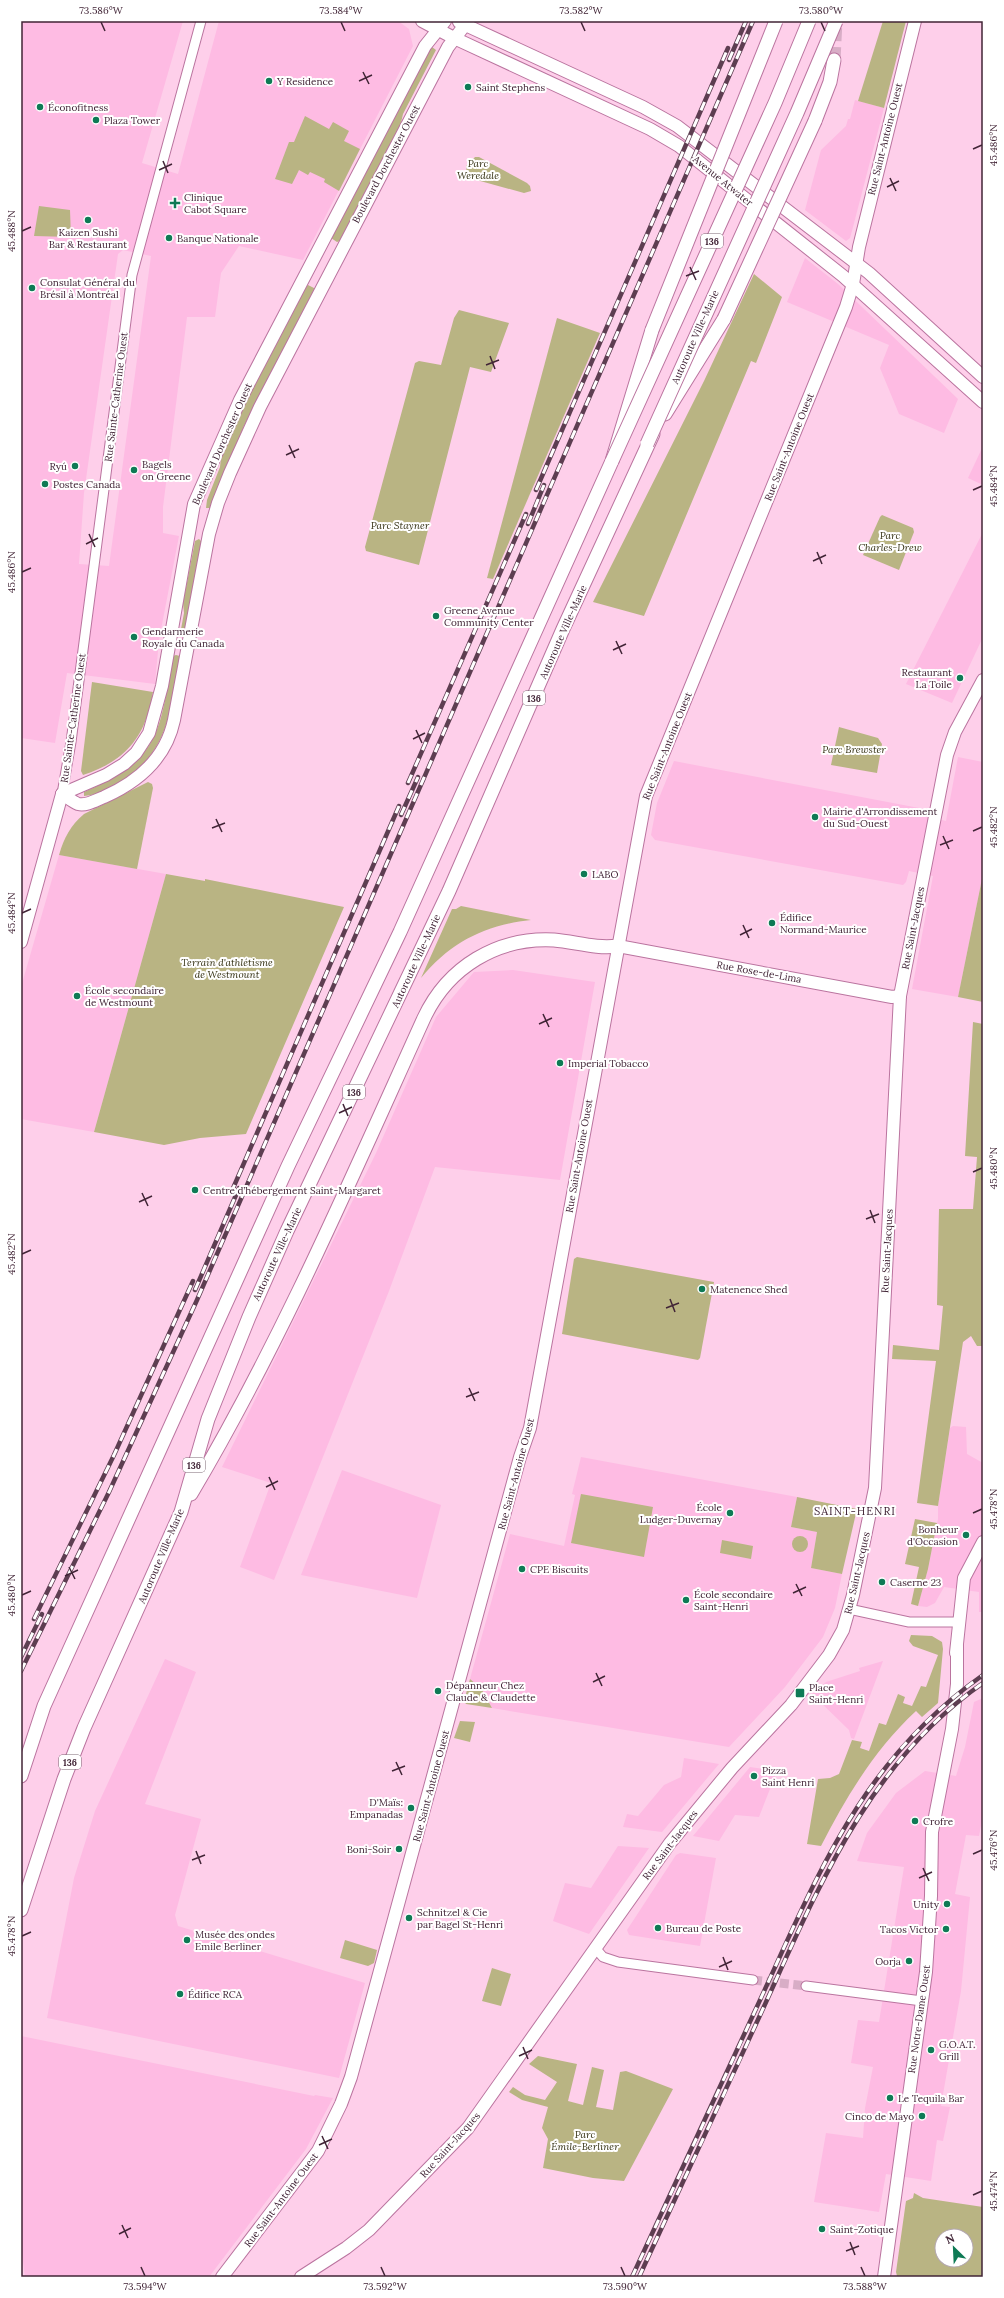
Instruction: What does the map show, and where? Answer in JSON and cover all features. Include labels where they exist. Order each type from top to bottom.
[{"type":"highway","points":[[612,461],[652,330],[776,21]]},
{"type":"highway","name":"136","points":[[21,1776],[44,1706],[288,1166],[409,910],[537,622],[612,461],[765,123],[809,21]]},
{"type":"highway","name":"Autoroute Ville-Marie","points":[[21,1910],[44,1835],[74,1752],[181,1512],[208,1419],[257,1298],[442,905],[563,629],[797,113],[836,21]]},
{"type":"highway","points":[[647,444],[724,319],[815,121],[830,82],[834,60]]},
{"type":"highway","points":[[181,1512],[230,1427],[292,1307],[424,1018],[443,988],[455,974],[472,961],[489,951],[510,944],[546,940],[601,948],[618,946]]},
{"type":"highway","points":[[21,1752],[44,1706]]},
{"type":"main road","name":"Avenue Atwater","points":[[422,21],[441,25],[454,38],[660,134],[701,163],[853,284],[983,402]]},
{"type":"main road","name":"Rue Saint-Antoine Ouest","points":[[222,2277],[316,2156],[341,2104],[351,2078],[520,1457],[530,1428],[618,946],[649,786],[846,307],[853,284],[856,263],[915,21]]},
{"type":"main road","name":"Boulevard Dorchester Ouest","points":[[62,794],[77,803],[82,804],[125,787],[144,772],[164,747],[174,720],[209,534],[228,478],[260,407],[454,38],[464,22]]},
{"type":"main road","name":"Avenue Atwater","points":[[464,22],[669,121],[856,263],[983,377]]},
{"type":"main road","name":"Boulevard Dorchester Ouest","points":[[62,794],[106,775],[124,764],[136,753],[149,733],[162,686],[194,504],[240,400],[422,52],[441,25]]},
{"type":"main road","name":"Rue Saint-Jacques","points":[[301,2277],[346,2248],[369,2230],[465,2132],[680,1830],[732,1768],[783,1713],[821,1666],[840,1636],[850,1609],[875,1488],[900,996],[947,755],[955,732],[983,680]]},
{"type":"main road","name":"Rue Sainte-Catherine Ouest","points":[[21,942],[62,794]]},
{"type":"main road","name":"Rue Rose-de-Lima","points":[[618,946],[892,997],[900,996]]},
{"type":"main road","name":"Rue Notre-Dame Ouest","points":[[884,2277],[922,2001],[930,1922],[932,1832],[952,1729],[964,1578],[983,1542]]},
{"type":"street","name":"Rue Sainte-Catherine Ouest","points":[[62,794],[71,742],[132,275],[201,21]]},
{"type":"street","points":[[850,1609],[909,1622],[960,1622]]},
{"type":"street","points":[[596,1949],[603,1957],[618,1962],[753,1980]]},
{"type":"street","points":[[806,1986],[922,2001]]},
{"type":"shaded area","points":[[23,21],[183,21],[142,163],[178,174],[219,21],[398,21],[409,29],[413,46],[303,260],[239,246],[221,273],[215,317],[187,317],[163,507],[163,533],[179,536],[159,640],[155,684],[67,673],[55,743],[21,738],[21,27]],"holes":[[[123,250],[151,256],[109,566],[79,564],[84,493],[118,254]]]},
{"type":"shaded area","points":[[855,100],[884,108],[850,238],[846,241],[805,210],[821,150],[846,126],[848,119],[850,119]]},
{"type":"shaded area","points":[[805,258],[838,284],[958,399],[944,433],[899,414],[880,368],[889,345],[787,302]]},
{"type":"shaded area","points":[[983,446],[983,485],[968,478]]},
{"type":"shaded area","points":[[983,532],[983,637],[952,703],[906,684]]},
{"type":"shaded area","points":[[958,757],[983,762],[983,874],[958,997],[912,989],[933,876],[909,871],[906,882],[903,885],[655,840],[651,835],[657,803],[674,761],[919,808],[918,814],[946,821]]},
{"type":"shaded area","name":"École secondaire de Westmount","points":[[59,855],[166,874],[94,1132],[21,1119],[21,987]]},
{"type":"shaded area","points":[[513,970],[595,982],[560,1180],[435,1167],[389,1291],[274,1580],[240,1567],[271,1483],[222,1467],[376,1153],[436,1017],[474,972]]},
{"type":"shaded area","points":[[953,1426],[966,1427],[967,1454],[983,1463],[983,1612],[979,1612],[979,1592],[944,1587],[935,1603],[927,1607],[918,1606],[928,1569],[938,1519],[938,1506],[950,1428]]},
{"type":"shaded area","name":"École secondaire Saint-Henri","points":[[581,1457],[797,1497],[791,1527],[817,1532],[811,1568],[842,1574],[835,1608],[823,1637],[785,1687],[729,1747],[492,1708],[481,1688],[470,1679],[510,1534],[564,1546],[575,1495],[572,1494]]},
{"type":"shaded area","points":[[342,1470],[441,1505],[417,1598],[301,1575]]},
{"type":"shaded area","points":[[165,1659],[196,1672],[145,1804],[201,1819],[175,1915],[178,1926],[365,1983],[339,2078],[47,2018],[74,1878],[95,1811]]},
{"type":"shaded area","points":[[883,1661],[854,1739],[851,1738],[849,1730],[812,1694],[826,1682],[860,1671],[859,1668]]},
{"type":"shaded area","points":[[983,1698],[983,1815],[979,1836],[966,1835],[955,1894],[970,1897],[961,1991],[941,2106],[950,2107],[943,2141],[937,2140],[931,2181],[886,2174],[879,2212],[814,2202],[826,2133],[863,2138],[865,2108],[873,2067],[851,2063],[858,2020],[879,2022],[904,1867],[857,1861],[867,1833],[896,1793],[925,1771],[956,1776],[965,1747],[974,1702]]},
{"type":"shaded area","points":[[684,1758],[719,1764],[662,1832],[623,1827],[627,1814],[638,1816],[664,1785],[681,1777]]},
{"type":"shaded area","points":[[750,1767],[777,1771],[759,1817],[735,1815],[719,1841],[693,1836]]},
{"type":"shaded area","points":[[618,1846],[649,1848],[589,1934],[553,1921],[565,1883],[591,1888]]},
{"type":"shaded area","points":[[680,1853],[716,1858],[700,1946],[629,1935],[627,1930],[676,1855]]},
{"type":"shaded area","points":[[21,2036],[314,2096],[333,2098],[306,2149],[209,2277],[25,2277],[21,2247]]},
{"type":"green space","points":[[883,21],[906,21],[884,108],[858,101]]},
{"type":"green space","points":[[432,47],[436,50],[403,114],[400,127],[340,241],[337,242],[331,238],[430,48]]},
{"type":"green space","points":[[305,116],[329,129],[333,122],[349,131],[344,141],[360,149],[339,191],[324,182],[325,179],[310,172],[308,175],[299,170],[292,184],[275,179],[289,142],[294,142]]},
{"type":"green space","name":"Parc Weredale","points":[[475,157],[479,157],[527,183],[530,186],[531,191],[524,193],[473,179],[467,174],[466,166]]},
{"type":"green space","points":[[39,206],[70,210],[71,237],[34,236]]},
{"type":"green space","points":[[754,274],[782,297],[756,363],[751,361],[644,616],[593,602],[704,381]]},
{"type":"green space","points":[[308,285],[314,288],[314,291],[244,426],[210,508],[206,508],[207,500],[220,467],[221,457],[242,408],[305,286]]},
{"type":"green space","name":"Parc Stayner","points":[[459,310],[509,323],[491,372],[470,367],[419,565],[366,551],[365,547],[415,363],[419,361],[441,365],[454,318]]},
{"type":"green space","points":[[557,318],[600,333],[493,579],[487,578]]},
{"type":"green space","name":"Parc Charles-Drew","points":[[882,515],[913,528],[914,532],[899,570],[863,555]]},
{"type":"green space","points":[[199,539],[202,542],[186,629],[183,630],[181,629],[184,613],[183,603],[195,541]]},
{"type":"green space","points":[[173,656],[180,656],[174,693],[166,726],[160,741],[151,755],[139,768],[124,780],[100,793],[84,796],[84,792],[109,780],[128,767],[142,754],[152,740],[159,724],[164,705]]},
{"type":"green space","points":[[92,682],[153,692],[150,708],[145,722],[132,745],[111,762],[83,775],[81,771]]},
{"type":"green space","name":"Parc Brewster","points":[[839,727],[878,738],[882,744],[877,773],[831,765]]},
{"type":"green space","points":[[148,782],[152,784],[153,788],[137,869],[59,855],[68,833],[84,814]]},
{"type":"green space","name":"Terrain d'athlétisme de Westmount","points":[[166,874],[205,881],[205,879],[344,907],[246,1134],[200,1138],[164,1145],[94,1132]]},
{"type":"green space","points":[[983,874],[983,1002],[958,997]]},
{"type":"green space","points":[[461,906],[531,920],[499,926],[470,937],[444,954],[421,978],[452,909],[456,909]]},
{"type":"green space","points":[[973,1022],[983,1024],[983,1346],[977,1346],[971,1336],[963,1342],[938,1506],[917,1503],[936,1361],[892,1359],[893,1345],[939,1350],[943,1306],[937,1305],[939,1209],[973,1209],[977,1157],[965,1156]]},
{"type":"green space","points":[[577,1257],[714,1282],[700,1358],[698,1360],[562,1334],[574,1259]]},
{"type":"green space","points":[[581,1494],[653,1507],[644,1557],[571,1543]]},
{"type":"green space","points":[[797,1497],[857,1509],[842,1574],[811,1568],[817,1532],[791,1527]]},
{"type":"green space","points":[[915,1519],[937,1523],[928,1569],[918,1606],[911,1604],[919,1567],[905,1564]]},
{"type":"green space","points":[[800,1536],[807,1541],[808,1544],[803,1551],[800,1552],[793,1547],[792,1544],[797,1537]]},
{"type":"green space","points":[[722,1540],[753,1546],[751,1559],[720,1553]]},
{"type":"green space","points":[[911,1635],[932,1636],[942,1642],[943,1649],[938,1703],[922,1717],[916,1711],[887,1741],[862,1774],[821,1846],[807,1844],[818,1779],[830,1778],[839,1774],[852,1740],[862,1742],[860,1748],[869,1751],[879,1723],[886,1725],[898,1694],[905,1697],[903,1703],[912,1706],[921,1686],[926,1687],[938,1655],[913,1646],[909,1641]]},
{"type":"green space","points":[[470,1679],[481,1688],[492,1708],[466,1704],[464,1701]]},
{"type":"green space","points":[[460,1721],[475,1722],[470,1742],[454,1738]]},
{"type":"green space","points":[[345,1940],[377,1950],[374,1963],[368,1966],[340,1958]]},
{"type":"green space","points":[[492,1968],[511,1974],[501,2006],[482,2001]]},
{"type":"green space","name":"Parc Émile-Berliner","points":[[538,2056],[577,2064],[568,2101],[583,2105],[592,2067],[604,2070],[596,2107],[613,2110],[620,2072],[626,2071],[673,2089],[624,2181],[593,2178],[543,2168],[548,2139],[542,2128],[548,2107],[522,2100],[509,2092],[513,2087],[525,2095],[545,2100],[557,2082],[529,2064]]},
{"type":"green space","points":[[914,2193],[923,2198],[983,2207],[983,2277],[897,2276],[896,2272],[906,2201],[913,2198]]},
{"type":"tunnel","points":[[834,60],[836,21]]},
{"type":"tunnel","points":[[753,1980],[806,1986]]},
{"type":"railway","points":[[729,60],[746,21]]},
{"type":"railway","points":[[21,1671],[109,1492],[197,1300],[753,21]]},
{"type":"railway","points":[[536,490],[728,48]]},
{"type":"railway","points":[[528,524],[544,485]]},
{"type":"railway","points":[[408,783],[526,514]]},
{"type":"railway","points":[[401,815],[418,777]]},
{"type":"railway","points":[[231,1193],[399,806]]},
{"type":"railway","points":[[195,1290],[239,1188]]},
{"type":"railway","points":[[34,1619],[114,1455],[193,1281]]},
{"type":"railway","points":[[21,1657],[42,1614]]},
{"type":"railway","points":[[632,2277],[798,1916],[845,1827],[872,1786],[903,1746],[940,1709],[983,1675]]},
{"type":"railway","points":[[639,2277],[800,1928],[822,1882],[847,1837],[874,1794],[906,1753],[942,1716],[983,1683]]},
{"type":"place","name":"Y Residence","points":[[269,81]]},
{"type":"place","name":"Saint Stephens","points":[[468,87]]},
{"type":"place","name":"Éconofitness","points":[[40,107]]},
{"type":"place","name":"Plaza Tower","points":[[96,120]]},
{"type":"place","name":"Clinique Cabot Square","points":[[175,203]]},
{"type":"place","name":"Kaizen Sushi Bar & Restaurant","points":[[88,220]]},
{"type":"place","name":"Banque Nationale","points":[[169,238]]},
{"type":"place","name":"Consulat Général du Brésil à Montréal","points":[[32,288]]},
{"type":"place","name":"Ryú","points":[[75,466]]},
{"type":"place","name":"Bagels on Greene","points":[[134,470]]},
{"type":"place","name":"Postes Canada","points":[[45,484]]},
{"type":"place","name":"Greene Avenue Community Center","points":[[436,616]]},
{"type":"place","name":"Gendarmerie Royale du Canada","points":[[134,637]]},
{"type":"place","name":"Restaurant La Toile","points":[[960,678]]},
{"type":"place","name":"Mairie d'Arrondissement du Sud-Ouest","points":[[815,817]]},
{"type":"place","name":"LABO","points":[[584,874]]},
{"type":"place","name":"Édifice Normand-Maurice","points":[[772,923]]},
{"type":"place","name":"École secondaire de Westmount","points":[[77,996]]},
{"type":"place","name":"Imperial Tobacco","points":[[560,1063]]},
{"type":"place","name":"Centre d’hébergement Saint-Margaret","points":[[195,1190]]},
{"type":"place","name":"Matenence Shed","points":[[702,1289]]},
{"type":"place","name":"École Ludger-Duvernay","points":[[730,1513]]},
{"type":"place","name":"Bonheur d'Occasion","points":[[966,1535]]},
{"type":"place","name":"CPE Biscuits","points":[[522,1569]]},
{"type":"place","name":"Caserne 23","points":[[882,1582]]},
{"type":"place","name":"École secondaire Saint-Henri","points":[[686,1600]]},
{"type":"place","name":"Dépanneur Chez Claude & Claudette","points":[[438,1691]]},
{"type":"place","name":"Place Saint-Henri","points":[[800,1693]]},
{"type":"place","name":"Pizza Saint Henri","points":[[754,1776]]},
{"type":"place","name":"D'Maïs: Empanadas","points":[[411,1808]]},
{"type":"place","name":"Crofre","points":[[915,1821]]},
{"type":"place","name":"Boni-Soir","points":[[399,1849]]},
{"type":"place","name":"Unity","points":[[947,1904]]},
{"type":"place","name":"Schnitzel & Cie par Bagel St-Henri","points":[[409,1918]]},
{"type":"place","name":"Bureau de Poste","points":[[658,1928]]},
{"type":"place","name":"Tacos Victor","points":[[946,1929]]},
{"type":"place","name":"Musée des ondes Emile Berliner","points":[[187,1940]]},
{"type":"place","name":"Oorja","points":[[909,1961]]},
{"type":"place","name":"Édifice RCA","points":[[180,1994]]},
{"type":"place","name":"G.O.A.T. Grill","points":[[931,2050]]},
{"type":"place","name":"Le Tequila Bar","points":[[890,2098]]},
{"type":"place","name":"Cinco de Mayo","points":[[922,2116]]},
{"type":"place","name":"Saint-Zotique","points":[[822,2229]]},
{"type":"district","name":"SAINT-HENRI","points":[[855,1511]]}]
